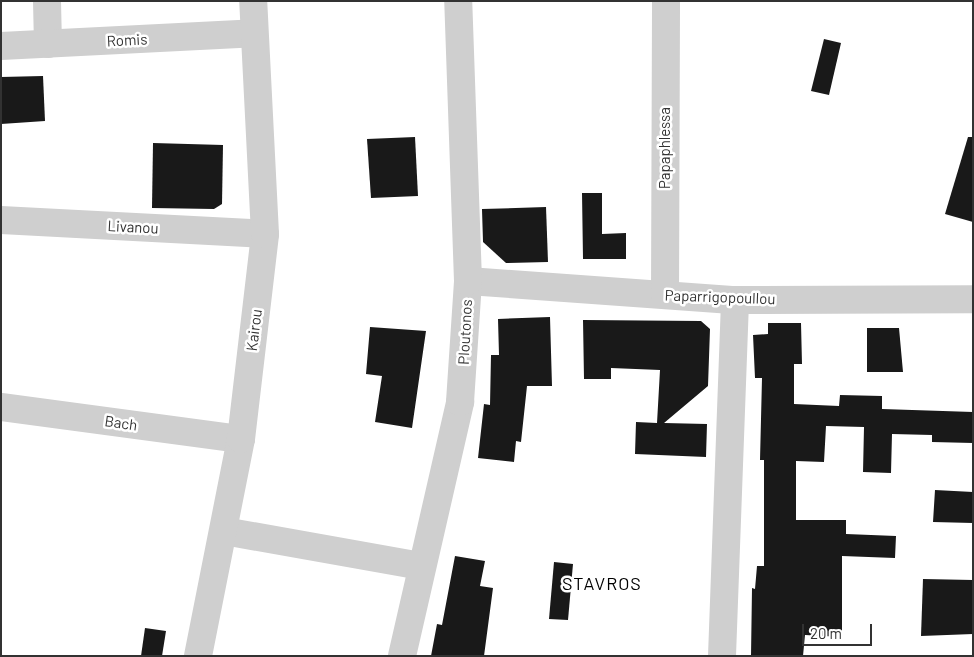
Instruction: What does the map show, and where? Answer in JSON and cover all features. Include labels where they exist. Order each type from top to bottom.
[{"type":"street","points":[[47,1],[48,44]]},
{"type":"street","name":"Kairou","points":[[198,656],[241,439],[265,234],[253,1]]},
{"type":"street","name":"Ploutonos","points":[[402,656],[421,566],[460,402],[468,281],[458,1]]},
{"type":"street","name":"Papaphlessa","points":[[665,296],[666,1]]},
{"type":"street","name":"Romis","points":[[1,46],[254,33]]},
{"type":"street","name":"Livanou","points":[[1,220],[265,234]]},
{"type":"street","name":"Paparrigopoullou","points":[[468,281],[735,300],[973,299]]},
{"type":"street","points":[[722,656],[735,300]]},
{"type":"street","name":"Bach","points":[[1,407],[241,439]]},
{"type":"street","points":[[224,531],[421,566]]},
{"type":"building","points":[[824,39],[841,43],[829,95],[811,91]]},
{"type":"building","points":[[43,76],[45,121],[1,124],[1,77]]},
{"type":"building","points":[[415,137],[418,196],[371,198],[367,139]]},
{"type":"building","points":[[968,137],[973,137],[973,222],[945,214]]},
{"type":"building","points":[[153,143],[223,145],[222,204],[214,209],[152,208]]},
{"type":"building","points":[[582,193],[602,193],[602,234],[626,233],[626,259],[583,259]]},
{"type":"building","points":[[546,207],[548,262],[506,263],[483,242],[482,209]]},
{"type":"building","points":[[550,317],[552,386],[527,386],[521,442],[516,441],[514,462],[478,458],[484,404],[490,405],[491,355],[499,355],[498,319]]},
{"type":"building","points":[[583,320],[701,321],[710,329],[708,386],[664,423],[707,424],[706,457],[635,454],[636,422],[657,423],[660,370],[611,368],[611,379],[584,379]]},
{"type":"building","points":[[768,323],[801,323],[802,364],[794,364],[794,404],[839,406],[840,395],[882,396],[882,409],[973,412],[973,443],[932,442],[932,435],[892,434],[891,473],[863,472],[864,427],[826,426],[824,462],[796,461],[796,520],[846,520],[846,534],[896,536],[895,558],[842,556],[842,637],[805,635],[803,656],[751,656],[752,588],[755,589],[757,566],[764,566],[764,460],[760,460],[762,378],[755,378],[753,335],[768,334]]},
{"type":"building","points":[[370,327],[426,331],[412,428],[375,422],[382,376],[366,374]]},
{"type":"building","points":[[867,328],[899,328],[903,372],[867,372]]},
{"type":"building","points":[[935,490],[973,492],[973,523],[933,522]]},
{"type":"building","points":[[455,556],[485,561],[480,586],[493,588],[484,656],[431,656],[437,624],[442,625]]},
{"type":"building","points":[[554,562],[573,564],[568,620],[549,619]]},
{"type":"building","points":[[923,579],[973,580],[973,634],[921,636]]},
{"type":"building","points":[[145,628],[166,631],[162,656],[141,656]]},
{"type":"district","name":"STAVROS","points":[[602,583]]}]
